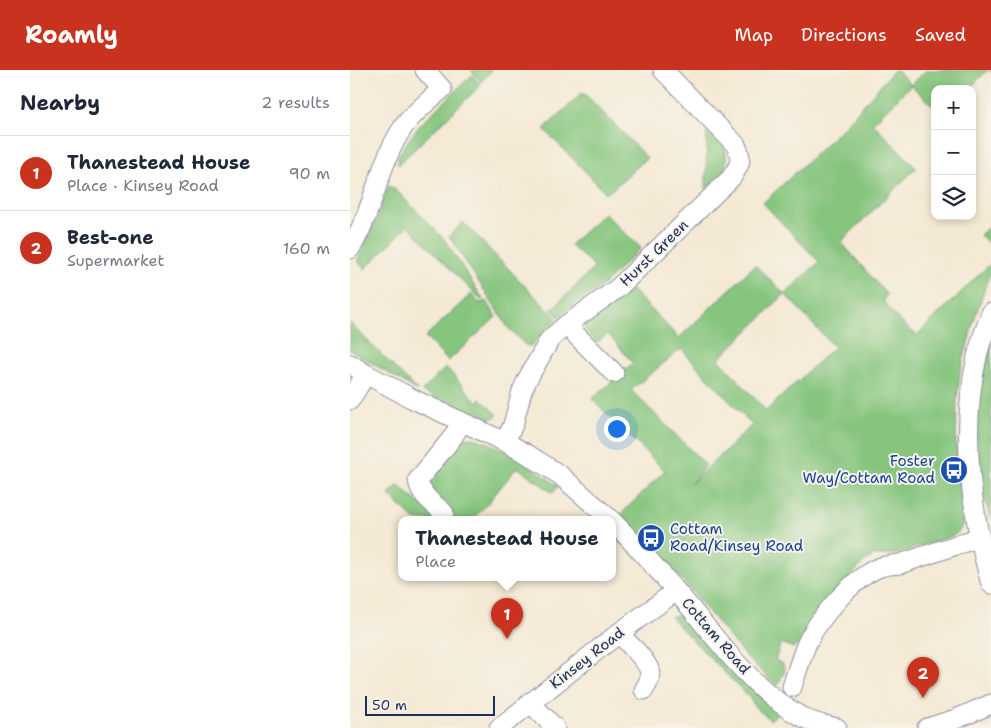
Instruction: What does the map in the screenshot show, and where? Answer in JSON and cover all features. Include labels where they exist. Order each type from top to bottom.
[{"type":"street","points":[[352,240],[369,210],[382,172],[404,125],[442,89],[425,70]]},
{"type":"street","name":"Hurst Green","points":[[505,442],[514,425],[522,391],[550,339],[566,325],[618,288],[731,178],[739,166],[740,155],[736,145],[663,70]]},
{"type":"street","points":[[991,313],[977,356],[970,412],[970,467],[974,506],[991,584]]},
{"type":"street","points":[[566,325],[614,373]]},
{"type":"street","points":[[350,400],[358,369]]},
{"type":"street","name":"Cottam Road","points":[[358,369],[428,407],[505,442],[560,475],[606,516]]},
{"type":"street","points":[[444,513],[422,494],[418,480],[453,436],[460,421]]},
{"type":"street","name":"Cottam Road","points":[[616,525],[659,570],[736,662],[760,686],[786,707],[799,723],[837,728]]},
{"type":"street","points":[[792,687],[792,659],[808,642],[823,617],[842,595],[866,574],[887,565],[900,564],[980,537]]},
{"type":"street","name":"Kinsey Road","points":[[499,728],[619,633],[676,591]]},
{"type":"street","points":[[619,633],[648,665],[650,673],[649,683],[644,690]]},
{"type":"street","points":[[530,702],[555,728]]},
{"type":"street","points":[[927,728],[956,719],[991,704]]},
{"type":"green space","points":[[471,70],[492,70],[481,82]]},
{"type":"green space","points":[[894,70],[897,70],[911,85],[873,123],[916,168],[841,242],[887,295],[883,300],[902,323],[917,335],[991,263],[991,270],[974,320],[960,373],[957,399],[956,444],[963,522],[956,534],[952,536],[897,554],[873,556],[865,561],[799,644],[793,648],[781,643],[775,660],[783,664],[785,671],[777,686],[745,656],[683,581],[621,514],[664,471],[667,473],[592,399],[633,363],[608,334],[596,343],[583,327],[632,290],[679,338],[755,265],[785,294],[819,262],[763,203],[845,126]],"holes":[[[785,294],[834,347],[766,411],[719,359]],[[681,349],[752,425],[690,485],[706,465],[631,390]]]},
{"type":"green space","points":[[926,70],[988,70],[973,85],[931,85],[931,104],[911,85]]},
{"type":"green space","points":[[472,75],[481,85],[398,165],[398,156],[419,126]]},
{"type":"green space","points":[[583,92],[647,158],[607,194],[544,129]]},
{"type":"green space","points":[[707,126],[724,145],[726,165],[723,172],[706,189]]},
{"type":"green space","points":[[388,186],[395,189],[444,239],[483,299],[481,300],[408,226],[365,269],[357,261],[377,218]]},
{"type":"green space","points":[[604,213],[641,248],[600,288],[575,303],[558,317],[551,310],[595,267],[570,245]]},
{"type":"green space","points":[[463,222],[557,319],[532,345],[524,344],[509,329],[449,236]]},
{"type":"green space","points":[[991,225],[991,246],[980,235]]},
{"type":"green space","points":[[471,294],[479,303],[487,301],[496,317],[448,361],[425,337]]},
{"type":"green space","points":[[350,323],[418,391],[350,350]]},
{"type":"green space","points":[[991,341],[991,519],[981,486],[977,431],[980,395]]},
{"type":"green space","points":[[446,367],[477,402],[481,399],[498,415],[491,418],[475,415],[422,391]]},
{"type":"green space","points":[[468,437],[492,444],[527,463],[558,486],[553,493],[517,467],[476,516],[447,516],[452,509],[433,490],[430,481],[431,475],[462,441]]},
{"type":"green space","points":[[398,485],[434,516],[410,516],[389,495]]},
{"type":"green space","points":[[677,615],[684,617],[692,624],[778,713],[770,720],[755,707],[749,697],[670,617]]},
{"type":"place","name":"Foster Way/Cottam Road","points":[[954,470]]},
{"type":"place","name":"Cottam Road/Kinsey Road","points":[[651,538]]},
{"type":"place","name":"Thanestead House","points":[[507,639]]},
{"type":"place","name":"Best-one","points":[[923,698]]}]
